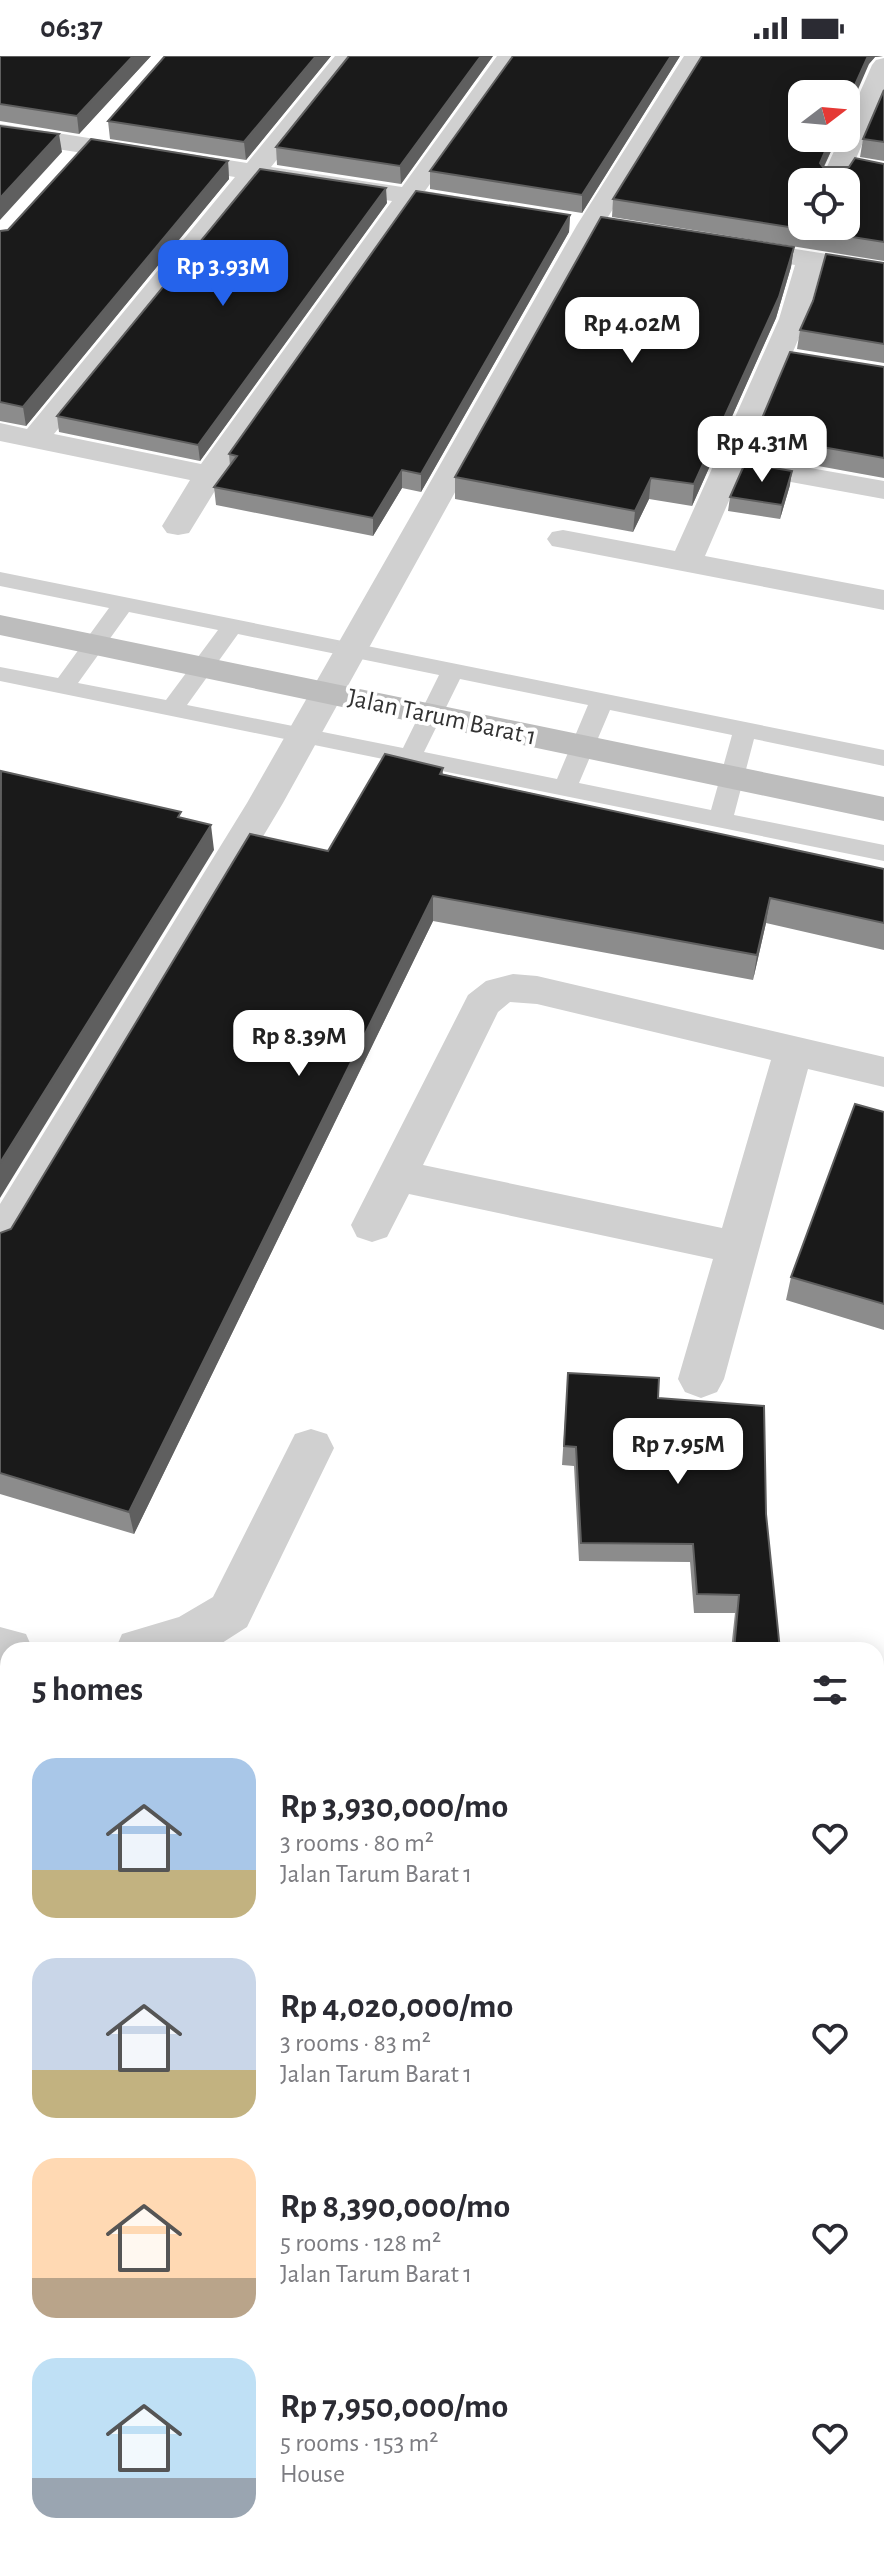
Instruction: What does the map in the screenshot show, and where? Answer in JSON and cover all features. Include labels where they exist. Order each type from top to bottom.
[{"type":"street","points":[[34,439],[348,56]]},
{"type":"street","points":[[178,526],[209,475],[509,56]]},
{"type":"street","points":[[0,1240],[304,735],[696,56]]},
{"type":"street","points":[[839,168],[884,65]]},
{"type":"street","points":[[68,167],[108,123]]},
{"type":"street","points":[[0,132],[500,211]]},
{"type":"street","points":[[860,170],[869,169]]},
{"type":"street","points":[[560,220],[600,226]]},
{"type":"street","points":[[703,243],[884,271]]},
{"type":"street","points":[[686,563],[793,319],[810,260]]},
{"type":"street","points":[[776,357],[807,362]]},
{"type":"street","points":[[0,432],[209,475]]},
{"type":"street","points":[[730,462],[884,490]]},
{"type":"street","points":[[563,539],[884,600]]},
{"type":"street","name":"Jalan Tarum Barat 1","points":[[0,625],[884,809]]},
{"type":"street","points":[[372,1225],[482,1005],[490,993],[503,989],[537,990],[884,1072]]},
{"type":"street","points":[[701,1379],[793,1052]]},
{"type":"street","points":[[397,1175],[738,1248]]},
{"type":"street","points":[[169,1642],[191,1636],[230,1612],[311,1448]]},
{"type":"lane","points":[[2,582],[884,758]]},
{"type":"lane","points":[[64,686],[123,604]]},
{"type":"lane","points":[[172,709],[232,626]]},
{"type":"lane","points":[[410,757],[453,671]]},
{"type":"lane","points":[[0,674],[884,853]]},
{"type":"lane","points":[[565,788],[602,701]]},
{"type":"lane","points":[[721,820],[745,730]]},
{"type":"building","points":[[0,56],[133,56],[77,116],[0,104]]},
{"type":"building","points":[[165,56],[316,56],[244,142],[108,121]]},
{"type":"building","points":[[349,56],[481,56],[400,166],[276,147]]},
{"type":"building","points":[[513,56],[671,56],[582,195],[430,171]]},
{"type":"building","points":[[702,56],[868,56],[857,80],[788,80],[788,152],[825,152],[820,163],[823,167],[849,167],[855,158],[884,164],[884,242],[860,238],[860,168],[788,168],[788,227],[613,199]]},
{"type":"building","points":[[884,90],[884,142],[863,139]]},
{"type":"building","points":[[0,126],[59,134],[0,198]]},
{"type":"building","points":[[91,139],[228,161],[23,407],[0,402],[0,231],[8,230]]},
{"type":"building","points":[[260,169],[386,188],[198,445],[57,416]]},
{"type":"building","points":[[416,191],[570,215],[421,474],[402,470],[373,518],[214,487],[237,456],[229,454]]},
{"type":"building","points":[[601,217],[794,247],[779,297],[694,484],[651,478],[635,511],[455,477]]},
{"type":"building","points":[[826,254],[884,263],[884,344],[800,330],[813,301]]},
{"type":"building","points":[[790,352],[884,367],[884,458],[755,435]]},
{"type":"building","points":[[745,463],[792,471],[782,505],[730,497]]},
{"type":"building","points":[[385,754],[443,768],[440,774],[884,869],[884,923],[770,898],[757,955],[433,896],[129,1512],[0,1473],[0,1233],[11,1229],[250,834],[328,851]]},
{"type":"building","points":[[1,771],[181,812],[178,817],[211,825],[0,1163]]},
{"type":"building","points":[[855,1104],[884,1112],[884,1304],[791,1277]]},
{"type":"building","points":[[568,1373],[659,1378],[658,1398],[764,1406],[766,1514],[779,1642],[735,1642],[739,1595],[697,1594],[693,1544],[581,1543],[576,1447],[564,1446]]}]
